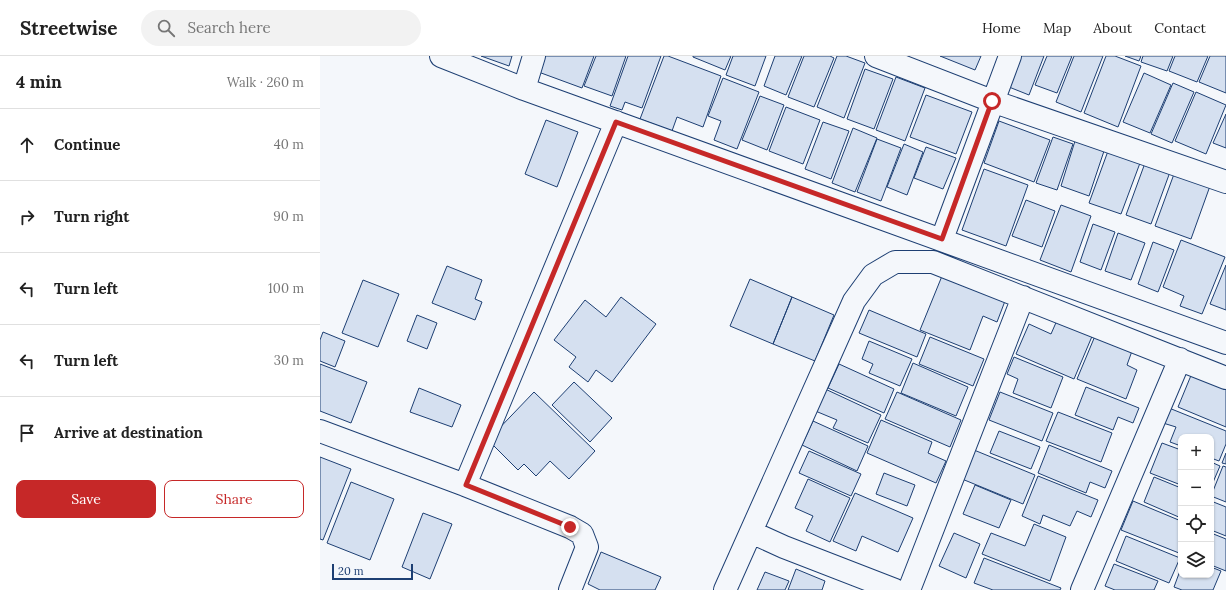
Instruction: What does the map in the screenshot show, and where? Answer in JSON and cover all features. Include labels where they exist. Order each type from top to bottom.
[{"type":"street","points":[[441,56],[524,89],[1226,343]]},
{"type":"street","points":[[524,89],[534,56]]},
{"type":"street","points":[[876,56],[992,101],[1226,182]]},
{"type":"street","points":[[942,239],[1010,56]]},
{"type":"street","points":[[466,485],[616,122]]},
{"type":"street","points":[[725,590],[854,301],[873,275],[895,262],[933,262],[1226,378]]},
{"type":"street","points":[[909,590],[1023,297]]},
{"type":"street","points":[[1082,590],[1180,359]]},
{"type":"street","points":[[320,431],[466,485],[570,527],[582,534],[587,547],[570,590]]},
{"type":"street","points":[[751,532],[784,547],[895,590]]},
{"type":"building","points":[[481,56],[512,56],[509,66]]},
{"type":"building","points":[[539,56],[594,56],[582,88],[533,70]]},
{"type":"building","points":[[596,56],[626,56],[612,96],[584,86]]},
{"type":"building","points":[[628,56],[661,56],[642,108],[625,102],[622,110],[610,106]]},
{"type":"building","points":[[664,56],[668,56],[721,76],[703,127],[677,117],[672,131],[640,119]]},
{"type":"building","points":[[693,56],[731,56],[725,70]]},
{"type":"building","points":[[733,56],[766,56],[755,86],[726,75]]},
{"type":"building","points":[[775,56],[802,56],[786,95],[764,86]]},
{"type":"building","points":[[804,56],[830,56],[834,58],[814,107],[788,97]]},
{"type":"building","points":[[837,56],[846,56],[865,63],[844,118],[817,107]]},
{"type":"building","points":[[940,56],[981,56],[975,70]]},
{"type":"building","points":[[1015,56],[1044,56],[1029,95],[1004,85]]},
{"type":"building","points":[[1047,56],[1072,56],[1057,93],[1035,85]]},
{"type":"building","points":[[1074,56],[1103,56],[1081,112],[1056,102]]},
{"type":"building","points":[[1106,56],[1115,56],[1141,66],[1118,127],[1084,113]]},
{"type":"building","points":[[1125,56],[1141,56],[1139,61]]},
{"type":"building","points":[[1143,56],[1173,56],[1167,71],[1141,62]]},
{"type":"building","points":[[1175,56],[1208,56],[1197,82],[1169,71]]},
{"type":"building","points":[[1210,56],[1226,56],[1226,93],[1199,82]]},
{"type":"building","points":[[865,69],[893,79],[874,129],[847,119]]},
{"type":"building","points":[[1144,73],[1171,85],[1150,133],[1123,122]]},
{"type":"building","points":[[896,77],[925,88],[905,141],[876,130]]},
{"type":"building","points":[[723,78],[759,92],[737,149],[714,140],[721,121],[708,116]]},
{"type":"building","points":[[1173,83],[1194,92],[1172,143],[1151,134]]},
{"type":"building","points":[[1196,92],[1226,105],[1206,154],[1175,141]]},
{"type":"building","points":[[926,95],[972,112],[956,154],[910,137]]},
{"type":"building","points":[[760,96],[784,105],[767,150],[742,140]]},
{"type":"building","points":[[786,107],[820,120],[803,164],[769,151]]},
{"type":"building","points":[[1226,114],[1226,148],[1213,143]]},
{"type":"building","points":[[546,120],[578,132],[557,187],[525,174]]},
{"type":"building","points":[[999,121],[1050,140],[1034,182],[984,163]]},
{"type":"building","points":[[823,122],[849,131],[831,179],[805,169]]},
{"type":"building","points":[[853,128],[877,138],[855,192],[832,183]]},
{"type":"building","points":[[1053,137],[1073,144],[1057,190],[1036,183]]},
{"type":"building","points":[[877,139],[901,148],[881,201],[857,192]]},
{"type":"building","points":[[1075,141],[1104,151],[1089,196],[1061,186]]},
{"type":"building","points":[[904,144],[923,152],[907,195],[887,187]]},
{"type":"building","points":[[926,147],[956,158],[943,189],[914,178]]},
{"type":"building","points":[[1108,151],[1140,163],[1121,214],[1089,203]]},
{"type":"building","points":[[1145,163],[1170,172],[1151,224],[1126,215]]},
{"type":"building","points":[[984,169],[1028,185],[1006,246],[962,230]]},
{"type":"building","points":[[1174,174],[1210,186],[1191,239],[1155,226]]},
{"type":"building","points":[[1026,200],[1055,211],[1042,247],[1012,236]]},
{"type":"building","points":[[1061,205],[1091,216],[1071,272],[1040,260]]},
{"type":"building","points":[[1093,224],[1115,232],[1101,270],[1080,262]]},
{"type":"building","points":[[1118,233],[1145,243],[1131,280],[1105,271]]},
{"type":"building","points":[[1181,240],[1225,257],[1202,314],[1180,306],[1184,296],[1163,287]]},
{"type":"building","points":[[1153,242],[1174,250],[1158,292],[1138,284]]},
{"type":"building","points":[[1226,265],[1226,310],[1210,304]]},
{"type":"building","points":[[447,266],[482,280],[475,299],[482,302],[475,320],[432,303]]},
{"type":"building","points":[[942,276],[1005,301],[997,322],[983,316],[970,350],[920,330]]},
{"type":"building","points":[[750,279],[792,297],[773,344],[730,326]]},
{"type":"building","points":[[363,280],[399,294],[378,347],[342,333]]},
{"type":"building","points":[[621,297],[656,324],[612,382],[596,370],[588,382],[569,367],[576,357],[554,340],[585,300],[606,317]]},
{"type":"building","points":[[792,297],[834,315],[815,361],[773,344]]},
{"type":"building","points":[[869,310],[926,334],[917,357],[859,333]]},
{"type":"building","points":[[417,315],[437,323],[427,349],[407,341]]},
{"type":"building","points":[[1058,318],[1093,334],[1074,379],[1016,354],[1029,324],[1051,334]]},
{"type":"building","points":[[323,332],[345,341],[335,367],[320,361],[320,340]]},
{"type":"building","points":[[1095,336],[1132,351],[1127,365],[1137,370],[1126,399],[1077,379]]},
{"type":"building","points":[[930,337],[984,359],[973,386],[919,364]]},
{"type":"building","points":[[869,341],[912,359],[900,386],[869,373],[873,364],[862,359]]},
{"type":"building","points":[[1014,357],[1063,377],[1051,408],[1013,393],[1018,379],[1007,374]]},
{"type":"building","points":[[913,363],[968,387],[956,416],[901,393]]},
{"type":"building","points":[[320,364],[367,382],[351,423],[320,411]]},
{"type":"building","points":[[839,364],[894,389],[884,413],[828,388]]},
{"type":"building","points":[[1192,373],[1226,387],[1226,427],[1178,407]]},
{"type":"building","points":[[574,382],[612,418],[590,442],[552,405]]},
{"type":"building","points":[[1086,387],[1139,408],[1133,423],[1118,417],[1113,430],[1075,415]]},
{"type":"building","points":[[419,388],[461,405],[452,427],[410,412]]},
{"type":"building","points":[[823,388],[881,415],[868,443],[833,428],[837,420],[813,410]]},
{"type":"building","points":[[534,392],[595,451],[569,479],[550,461],[536,476],[524,464],[518,470],[488,440]]},
{"type":"building","points":[[897,392],[961,420],[950,447],[885,419]]},
{"type":"building","points":[[1000,392],[1053,413],[1042,441],[989,420]]},
{"type":"building","points":[[1169,408],[1226,431],[1226,444],[1219,461],[1214,459],[1214,434],[1178,434],[1178,445],[1170,442],[1176,427],[1163,423]]},
{"type":"building","points":[[1058,412],[1112,433],[1101,462],[1046,441]]},
{"type":"building","points":[[881,420],[932,442],[928,453],[946,461],[936,483],[867,453]]},
{"type":"building","points":[[813,421],[868,446],[857,471],[802,445]]},
{"type":"building","points":[[999,431],[1040,447],[1031,469],[990,453]]},
{"type":"building","points":[[1162,443],[1178,449],[1178,484],[1150,473]]},
{"type":"building","points":[[1049,445],[1112,471],[1105,488],[1090,482],[1086,493],[1038,473]]},
{"type":"building","points":[[974,450],[1035,475],[1023,504],[962,479]]},
{"type":"building","points":[[809,451],[861,474],[851,496],[799,473]]},
{"type":"building","points":[[1226,453],[1226,464],[1222,463]]},
{"type":"building","points":[[320,457],[351,469],[323,540],[320,539]]},
{"type":"building","points":[[1214,463],[1220,466],[1214,480]]},
{"type":"building","points":[[1223,466],[1226,467],[1226,502],[1214,497],[1214,488]]},
{"type":"building","points":[[884,473],[915,485],[907,506],[876,494]]},
{"type":"building","points":[[1038,476],[1098,500],[1091,517],[1077,511],[1070,526],[1043,515],[1040,524],[1022,516]]},
{"type":"building","points":[[1154,477],[1178,487],[1178,517],[1144,502]]},
{"type":"building","points":[[808,479],[850,498],[830,542],[806,531],[813,516],[795,508]]},
{"type":"building","points":[[351,482],[394,499],[370,560],[327,543]]},
{"type":"building","points":[[975,485],[1011,500],[999,528],[963,514]]},
{"type":"building","points":[[855,493],[913,518],[898,552],[862,536],[856,551],[833,541]]},
{"type":"building","points":[[1133,501],[1178,520],[1178,553],[1121,530]]},
{"type":"building","points":[[1214,502],[1226,507],[1226,536],[1214,531]]},
{"type":"building","points":[[423,513],[452,524],[430,579],[402,567]]},
{"type":"building","points":[[1034,524],[1066,537],[1050,581],[982,554],[991,533],[1025,546]]},
{"type":"building","points":[[954,533],[980,544],[966,578],[939,566]]},
{"type":"building","points":[[1214,534],[1226,539],[1226,571],[1214,566]]},
{"type":"building","points":[[1126,536],[1178,557],[1178,563],[1169,583],[1116,561]]},
{"type":"building","points":[[601,552],[661,577],[655,590],[600,590],[588,584]]},
{"type":"building","points":[[984,558],[1061,588],[1060,590],[993,590],[974,583]]},
{"type":"building","points":[[1114,564],[1158,581],[1154,590],[1115,590],[1105,586]]},
{"type":"building","points":[[1214,568],[1221,571],[1213,590],[1182,590],[1174,587],[1178,576],[1178,578],[1214,578]]},
{"type":"building","points":[[796,569],[825,581],[822,590],[788,590]]},
{"type":"building","points":[[765,572],[789,581],[785,590],[757,590]]},
{"type":"route","points":[[570,527],[466,485],[616,122],[942,239],[992,101]]}]
